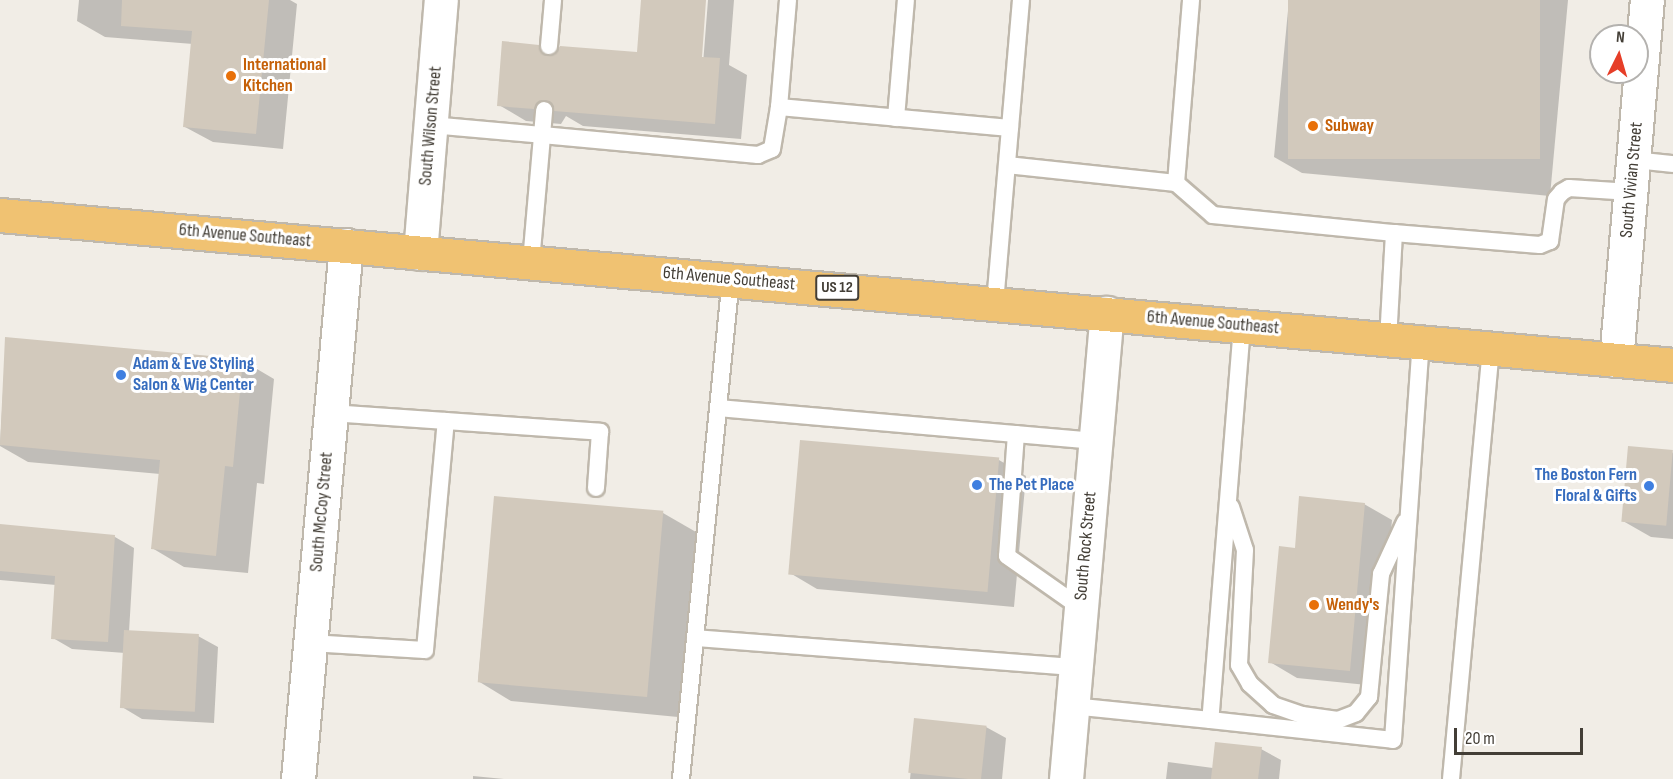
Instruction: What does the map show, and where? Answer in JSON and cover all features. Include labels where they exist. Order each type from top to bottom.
[{"type":"highway","name":"6th Avenue Southeast","points":[[0,214],[420,253],[731,278],[1673,365]]},
{"type":"street","name":"South Wilson Street","points":[[420,253],[441,0]]},
{"type":"street","name":"South Vivian Street","points":[[1616,360],[1647,0]]},
{"type":"street","name":"South McCoy Street","points":[[298,779],[346,246]]},
{"type":"street","name":"South Rock Street","points":[[1066,779],[1107,314]]},
{"type":"lane","points":[[549,46],[553,0]]},
{"type":"lane","points":[[430,125],[758,155],[772,150],[779,107],[788,0]]},
{"type":"lane","points":[[896,118],[906,0]]},
{"type":"lane","points":[[995,303],[1021,0]]},
{"type":"lane","points":[[1176,183],[1191,0]]},
{"type":"lane","points":[[779,107],[1010,128]]},
{"type":"lane","points":[[531,262],[544,110]]},
{"type":"lane","points":[[1634,160],[1673,164]]},
{"type":"lane","points":[[1007,165],[1176,183],[1213,215],[1540,245],[1550,241],[1556,200],[1562,192],[1569,188],[1631,192]]},
{"type":"lane","points":[[1388,339],[1394,233]]},
{"type":"lane","points":[[681,779],[731,278]]},
{"type":"lane","points":[[1210,720],[1242,326]]},
{"type":"lane","points":[[1072,706],[1393,740],[1421,342]]},
{"type":"lane","points":[[1452,779],[1491,348]]},
{"type":"lane","points":[[718,408],[1096,441]]},
{"type":"lane","points":[[331,413],[600,432],[596,488]]},
{"type":"lane","points":[[310,643],[425,650],[446,421]]},
{"type":"lane","points":[[1016,434],[1007,556],[1081,608]]},
{"type":"lane","points":[[1228,497],[1245,550],[1239,665],[1250,684],[1274,705],[1302,715],[1338,720],[1356,713],[1369,697],[1381,574],[1410,511]]},
{"type":"lane","points":[[695,638],[1075,667]]},
{"type":"building","points":[[122,0],[269,0],[256,134],[183,127],[192,31],[121,26]]},
{"type":"building","points":[[641,0],[706,0],[702,57],[720,58],[715,124],[554,111],[545,100],[539,101],[534,109],[497,106],[502,41],[539,45],[548,56],[554,55],[560,46],[637,52]]},
{"type":"building","points":[[1288,0],[1540,0],[1540,159],[1288,159]]},
{"type":"building","points":[[5,337],[243,359],[233,467],[225,466],[216,556],[151,549],[160,460],[0,445]]},
{"type":"building","points":[[800,440],[999,457],[987,592],[788,574]]},
{"type":"building","name":"The Boston Fern Floral & Gifts","points":[[1628,446],[1673,450],[1666,526],[1621,522]]},
{"type":"building","points":[[494,496],[663,511],[647,697],[478,682]]},
{"type":"building","name":"Wendy's","points":[[1299,496],[1365,503],[1350,671],[1268,663],[1279,546],[1295,548]]},
{"type":"building","points":[[0,524],[115,535],[108,642],[51,639],[55,576],[0,571]]},
{"type":"building","points":[[124,630],[199,634],[195,712],[120,708]]},
{"type":"building","points":[[914,718],[987,726],[981,779],[908,773]]},
{"type":"building","points":[[1215,742],[1262,747],[1258,779],[1211,779]]},
{"type":"place","name":"International Kitchen","points":[[231,76]]},
{"type":"place","name":"Subway","points":[[1313,126]]},
{"type":"place","name":"Adam & Eve Styling Salon & Wig Center","points":[[121,375]]},
{"type":"place","name":"The Pet Place","points":[[977,485]]},
{"type":"place","name":"The Boston Fern Floral & Gifts","points":[[1649,486]]},
{"type":"place","name":"Wendy's","points":[[1314,605]]}]
